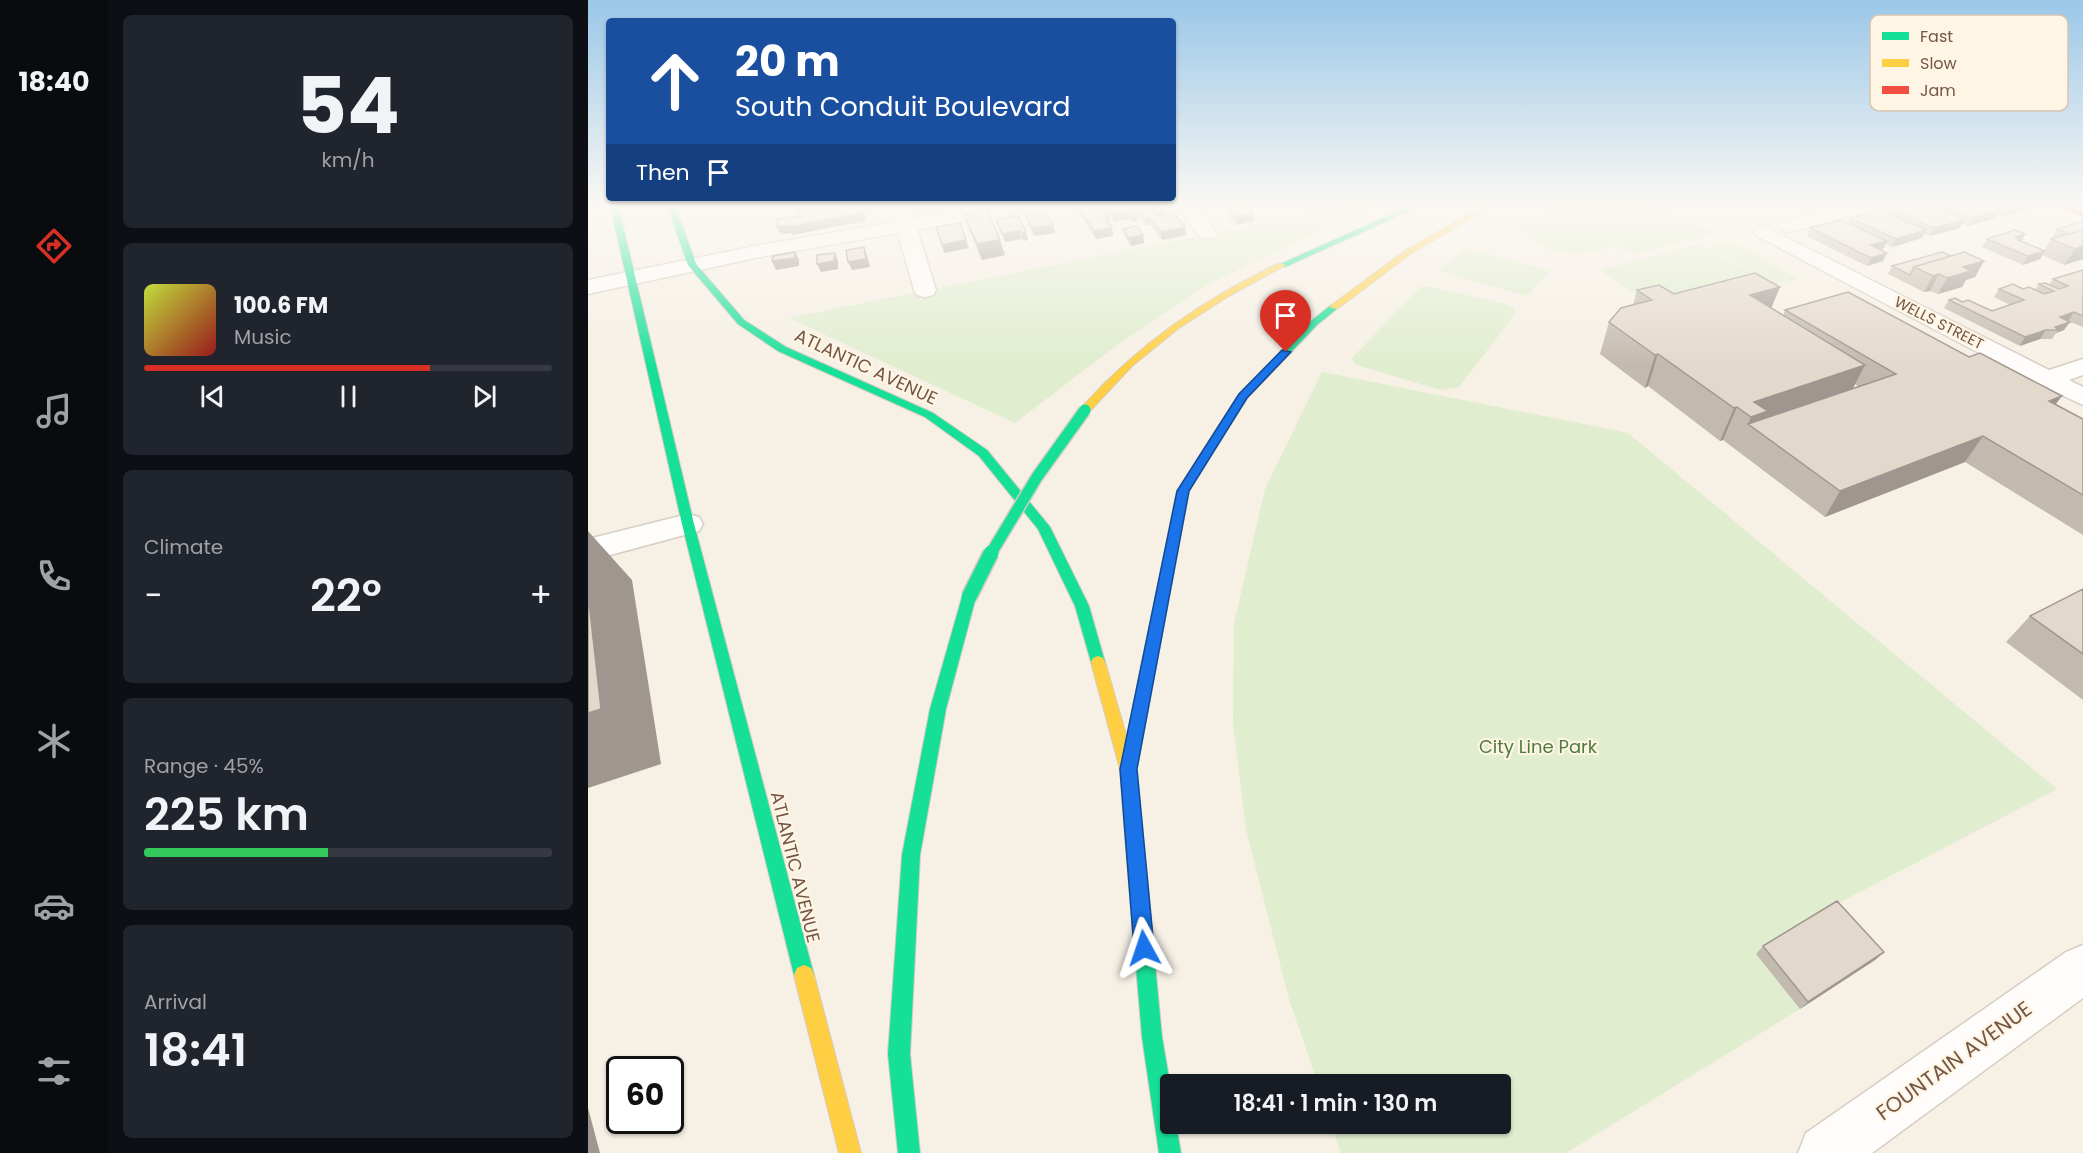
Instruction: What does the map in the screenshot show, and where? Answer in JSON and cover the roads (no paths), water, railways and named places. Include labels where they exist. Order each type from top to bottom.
[{"type":"main road","name":"ATLANTIC AVENUE","points":[[627,259],[688,524],[850,1153]]},
{"type":"main road","name":"ATLANTIC AVENUE","points":[[690,259],[692,265],[741,322],[782,349],[929,415],[983,453],[1044,527],[1082,606],[1128,769],[1152,1037],[1170,1153]]},
{"type":"main road","points":[[909,1153],[898,1054],[910,855],[938,709],[969,597],[988,554],[1048,456],[1119,372],[1153,343],[1228,292],[1295,259]]},
{"type":"main road","points":[[1128,769],[1183,491],[1243,396],[1314,323],[1396,259]]},
{"type":"street","points":[[588,287],[726,259]]},
{"type":"street","points":[[916,259],[925,290]]},
{"type":"street","name":"WELLS STREET","points":[[1816,259],[2083,397]]},
{"type":"street","points":[[2047,379],[2083,366]]},
{"type":"street","points":[[588,550],[688,524]]},
{"type":"street","name":"FOUNTAIN AVENUE","points":[[1826,1153],[2083,969]]},
{"type":"park label","name":"City Line Park","points":[[1538,747]]}]
